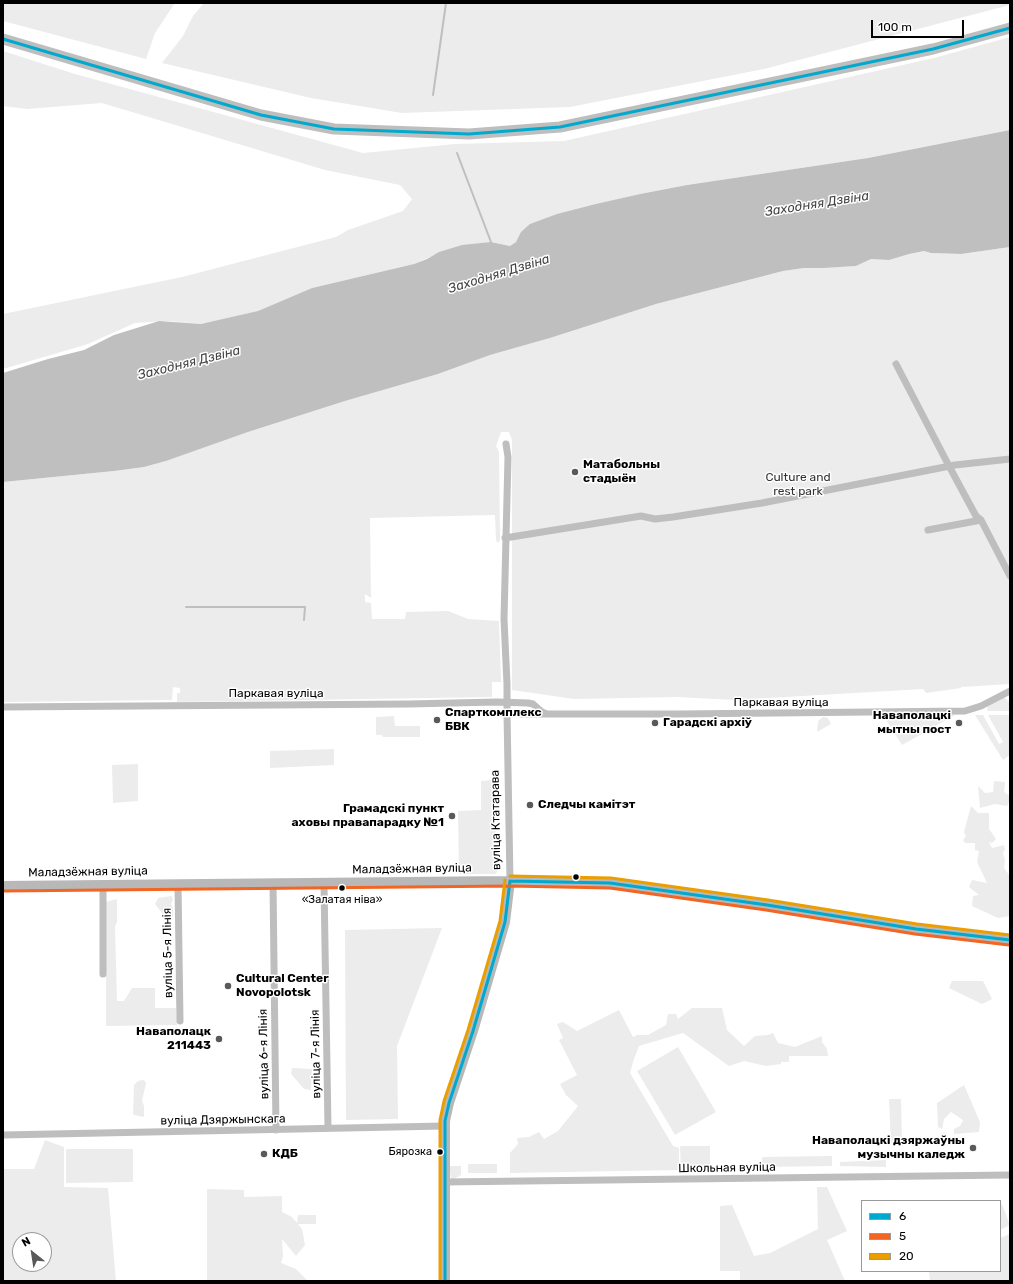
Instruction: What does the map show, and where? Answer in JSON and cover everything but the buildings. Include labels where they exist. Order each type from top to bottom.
[{"type":"main road","points":[[3,39],[262,115],[334,129],[468,134],[560,127],[933,49],[1010,28]]},
{"type":"main road","name":"Маладзёжная вуліца","points":[[3,886],[510,881],[610,883],[767,905],[916,929],[1010,940]]},
{"type":"main road","name":"вуліца Ктатарава","points":[[445,1281],[444,1126],[448,1103],[479,1010],[505,922],[510,881]]},
{"type":"street","points":[[896,364],[949,466],[976,516],[981,520],[1010,576]]},
{"type":"street","name":"вуліца Ктатарава","points":[[506,444],[508,457],[504,618],[508,684],[510,881]]},
{"type":"street","points":[[506,538],[641,516],[655,519],[673,517],[762,503],[949,466],[1010,459]]},
{"type":"street","points":[[928,530],[981,520]]},
{"type":"street","name":"Паркавая вуліца","points":[[521,714],[580,715],[965,711],[980,706],[1010,691]]},
{"type":"street","name":"Паркавая вуліца","points":[[3,708],[507,702],[533,704],[542,712],[547,714]]},
{"type":"street","name":"вуліца 6-я Лінія","points":[[273,883],[276,1130]]},
{"type":"street","name":"вуліца 7-я Лінія","points":[[324,884],[328,1128]]},
{"type":"street","points":[[103,885],[103,974]]},
{"type":"street","name":"вуліца 5-я Лінія","points":[[178,885],[180,1021]]},
{"type":"street","name":"вуліца Дзяржынскага","points":[[3,1135],[444,1126]]},
{"type":"street","name":"Школьная вуліца","points":[[444,1182],[1010,1175]]},
{"type":"green space","points":[[3,3],[175,3],[155,33],[146,59],[3,21]]},
{"type":"green space","points":[[204,3],[1010,3],[1010,5],[764,69],[570,107],[402,113],[311,98],[162,63],[183,36],[193,16]]},
{"type":"green space","points":[[1010,37],[1010,130],[868,158],[687,185],[640,194],[558,214],[519,238],[510,246],[491,242],[446,250],[414,264],[312,288],[258,311],[214,322],[201,324],[169,321],[135,323],[88,344],[3,369],[3,314],[182,277],[336,237],[348,230],[403,211],[412,199],[400,185],[325,170],[102,103],[27,109],[3,106],[3,51],[75,74],[363,153],[455,144],[564,141],[934,58]]},
{"type":"green space","name":"Culture and rest park","points":[[1010,247],[1010,684],[961,687],[926,693],[923,689],[734,700],[678,697],[574,699],[512,690],[512,440],[509,432],[501,432],[496,446],[499,452],[500,540],[498,543],[496,540],[495,515],[370,518],[371,598],[365,594],[365,602],[371,603],[372,619],[405,619],[406,612],[448,611],[468,619],[499,621],[501,682],[492,682],[492,697],[177,702],[177,693],[180,693],[180,688],[173,687],[172,700],[3,702],[3,482],[144,467],[345,401],[438,374],[490,355],[550,338],[656,304],[783,271],[804,268],[856,266],[871,259],[889,260],[924,251],[931,253],[961,254]]},
{"type":"green space","points":[[1004,697],[1008,701],[1010,700],[1010,711],[988,711],[988,705]]},
{"type":"green space","points":[[955,715],[902,745],[884,716]]},
{"type":"green space","points":[[975,715],[983,715],[999,744],[1003,742],[988,715],[1010,715],[1010,755],[1003,760]]},
{"type":"green space","points":[[394,716],[395,726],[420,726],[420,737],[383,737],[382,735],[376,735],[376,717]]},
{"type":"green space","points":[[823,717],[828,718],[831,724],[817,732],[818,721]]},
{"type":"green space","points":[[334,749],[334,765],[270,768],[270,751]]},
{"type":"green space","points":[[138,764],[138,801],[113,803],[112,765]]},
{"type":"green space","points":[[494,780],[497,872],[495,874],[459,874],[458,811],[481,810],[481,781]]},
{"type":"green space","points":[[994,781],[1005,782],[1004,792],[1010,796],[1007,806],[995,804],[980,808],[978,786],[985,793],[993,792]]},
{"type":"green space","points":[[971,806],[978,813],[989,813],[989,829],[996,839],[992,843],[989,842],[992,848],[1004,845],[1004,868],[1010,876],[1010,916],[998,918],[972,906],[973,896],[979,895],[969,887],[972,880],[987,883],[977,862],[979,851],[975,850],[975,843],[965,843],[963,840],[966,836],[964,832]]},
{"type":"green space","points":[[172,896],[173,900],[171,904],[173,916],[165,917],[155,904],[158,898]]},
{"type":"green space","points":[[117,899],[117,922],[115,927],[117,1001],[124,1001],[132,988],[155,988],[155,1008],[176,1008],[177,1025],[106,1026],[105,902]]},
{"type":"green space","points":[[442,928],[397,1046],[398,1119],[346,1120],[345,930]]},
{"type":"green space","points":[[952,981],[983,981],[992,999],[982,1004],[949,988]]},
{"type":"green space","points":[[692,1008],[722,1008],[727,1030],[744,1046],[755,1036],[773,1033],[778,1043],[795,1047],[822,1036],[822,1042],[827,1049],[828,1056],[789,1056],[789,1062],[781,1062],[781,1064],[766,1066],[744,1061],[729,1066],[683,1033],[639,1046],[630,1073],[673,1146],[679,1148],[679,1170],[510,1173],[510,1153],[518,1144],[517,1138],[529,1137],[539,1132],[544,1139],[558,1131],[578,1106],[566,1095],[560,1084],[577,1075],[559,1040],[563,1038],[557,1024],[563,1022],[577,1031],[619,1010],[633,1037],[637,1035],[648,1035],[666,1025],[668,1014],[676,1014],[678,1019]]},
{"type":"green space","points":[[678,1047],[716,1112],[675,1135],[637,1071]]},
{"type":"green space","points":[[292,1068],[312,1069],[311,1090],[304,1089],[291,1074]]},
{"type":"green space","points":[[142,1080],[146,1083],[142,1101],[144,1106],[143,1117],[134,1115],[133,1113],[134,1085],[138,1081]]},
{"type":"green space","points":[[964,1085],[980,1122],[979,1132],[954,1134],[954,1129],[960,1126],[963,1120],[951,1112],[944,1119],[942,1129],[938,1127],[937,1103]]},
{"type":"green space","points":[[889,1099],[901,1099],[902,1143],[891,1143]]},
{"type":"green space","points":[[45,1140],[64,1147],[64,1187],[108,1188],[116,1281],[3,1281],[3,1169],[34,1169]]},
{"type":"green space","points":[[680,1146],[710,1146],[710,1169],[681,1169]]},
{"type":"green space","points":[[66,1149],[133,1149],[133,1182],[66,1183]]},
{"type":"green space","points":[[832,1156],[832,1166],[762,1167],[762,1157]]},
{"type":"green space","points":[[886,1160],[886,1167],[840,1166],[840,1162]]},
{"type":"green space","points":[[468,1164],[497,1164],[497,1173],[468,1173]]},
{"type":"green space","points":[[449,1166],[461,1166],[461,1175],[452,1180]]},
{"type":"green space","points":[[817,1187],[827,1187],[847,1231],[827,1240],[845,1281],[740,1281],[740,1271],[720,1271],[720,1206],[732,1205],[754,1256],[770,1253],[818,1229]]},
{"type":"green space","points":[[207,1189],[244,1190],[244,1197],[282,1196],[282,1212],[292,1217],[297,1223],[298,1215],[316,1215],[316,1224],[298,1224],[302,1229],[305,1245],[296,1256],[282,1239],[283,1256],[281,1263],[296,1269],[308,1281],[207,1281]]},
{"type":"green space","points":[[1001,1204],[1010,1225],[1001,1230]]},
{"type":"green space","points":[[1010,1234],[1010,1281],[930,1281],[929,1272],[1001,1272],[1001,1238]]},
{"type":"water","name":"Заходняя Дзвіна","points":[[1010,130],[1010,247],[961,254],[931,253],[924,251],[889,260],[871,259],[856,266],[804,268],[783,271],[656,304],[550,338],[490,355],[438,374],[345,401],[144,467],[3,482],[3,373],[84,350],[114,335],[159,321],[201,324],[258,311],[312,288],[414,264],[439,252],[462,245],[491,242],[510,246],[516,242],[521,232],[530,224],[557,214],[596,204],[687,185],[868,158]]},
{"type":"waterway","points":[[433,95],[446,3]]},
{"type":"waterway","points":[[457,153],[491,242]]},
{"type":"waterway","points":[[186,607],[305,607],[304,620]]},
{"type":"transit line","name":"6","points":[[3,39],[261,115],[334,129],[469,134],[560,127],[933,49],[1010,28]]},
{"type":"transit line","name":"20","points":[[510,876],[611,878],[768,900],[917,924],[1010,935]]},
{"type":"transit line","name":"20","points":[[440,1281],[440,1120],[444,1101],[468,1030],[500,921],[505,880]]},
{"type":"transit line","name":"6","points":[[510,881],[610,883],[767,905],[916,929],[1010,940]]},
{"type":"transit line","name":"6","points":[[445,1281],[445,1121],[449,1103],[473,1031],[505,922],[510,881]]},
{"type":"transit line","name":"5","points":[[3,891],[510,886],[610,888],[766,910],[915,934],[1009,945]]},
{"type":"place","name":"Матабольны стадыён","points":[[575,472]]},
{"type":"place","name":"Спарткомплекс БВК","points":[[437,720]]},
{"type":"place","name":"Гарадскі архіў","points":[[655,723]]},
{"type":"place","name":"Наваполацкі мытны пост","points":[[959,723]]},
{"type":"place","name":"Следчы камітэт","points":[[530,805]]},
{"type":"place","name":"Грамадскі пункт аховы правапарадку №1","points":[[452,816]]},
{"type":"place","name":"«Залатая ніва»","points":[[342,888]]},
{"type":"place","name":"Cultural Center Novopolotsk","points":[[228,986]]},
{"type":"place","name":"Наваполацк 211443","points":[[219,1039]]},
{"type":"place","name":"Наваполацкі дзяржаўны музычны каледж","points":[[973,1148]]},
{"type":"place","name":"Бярозка","points":[[440,1152]]},
{"type":"place","name":"КДБ","points":[[264,1154]]}]
